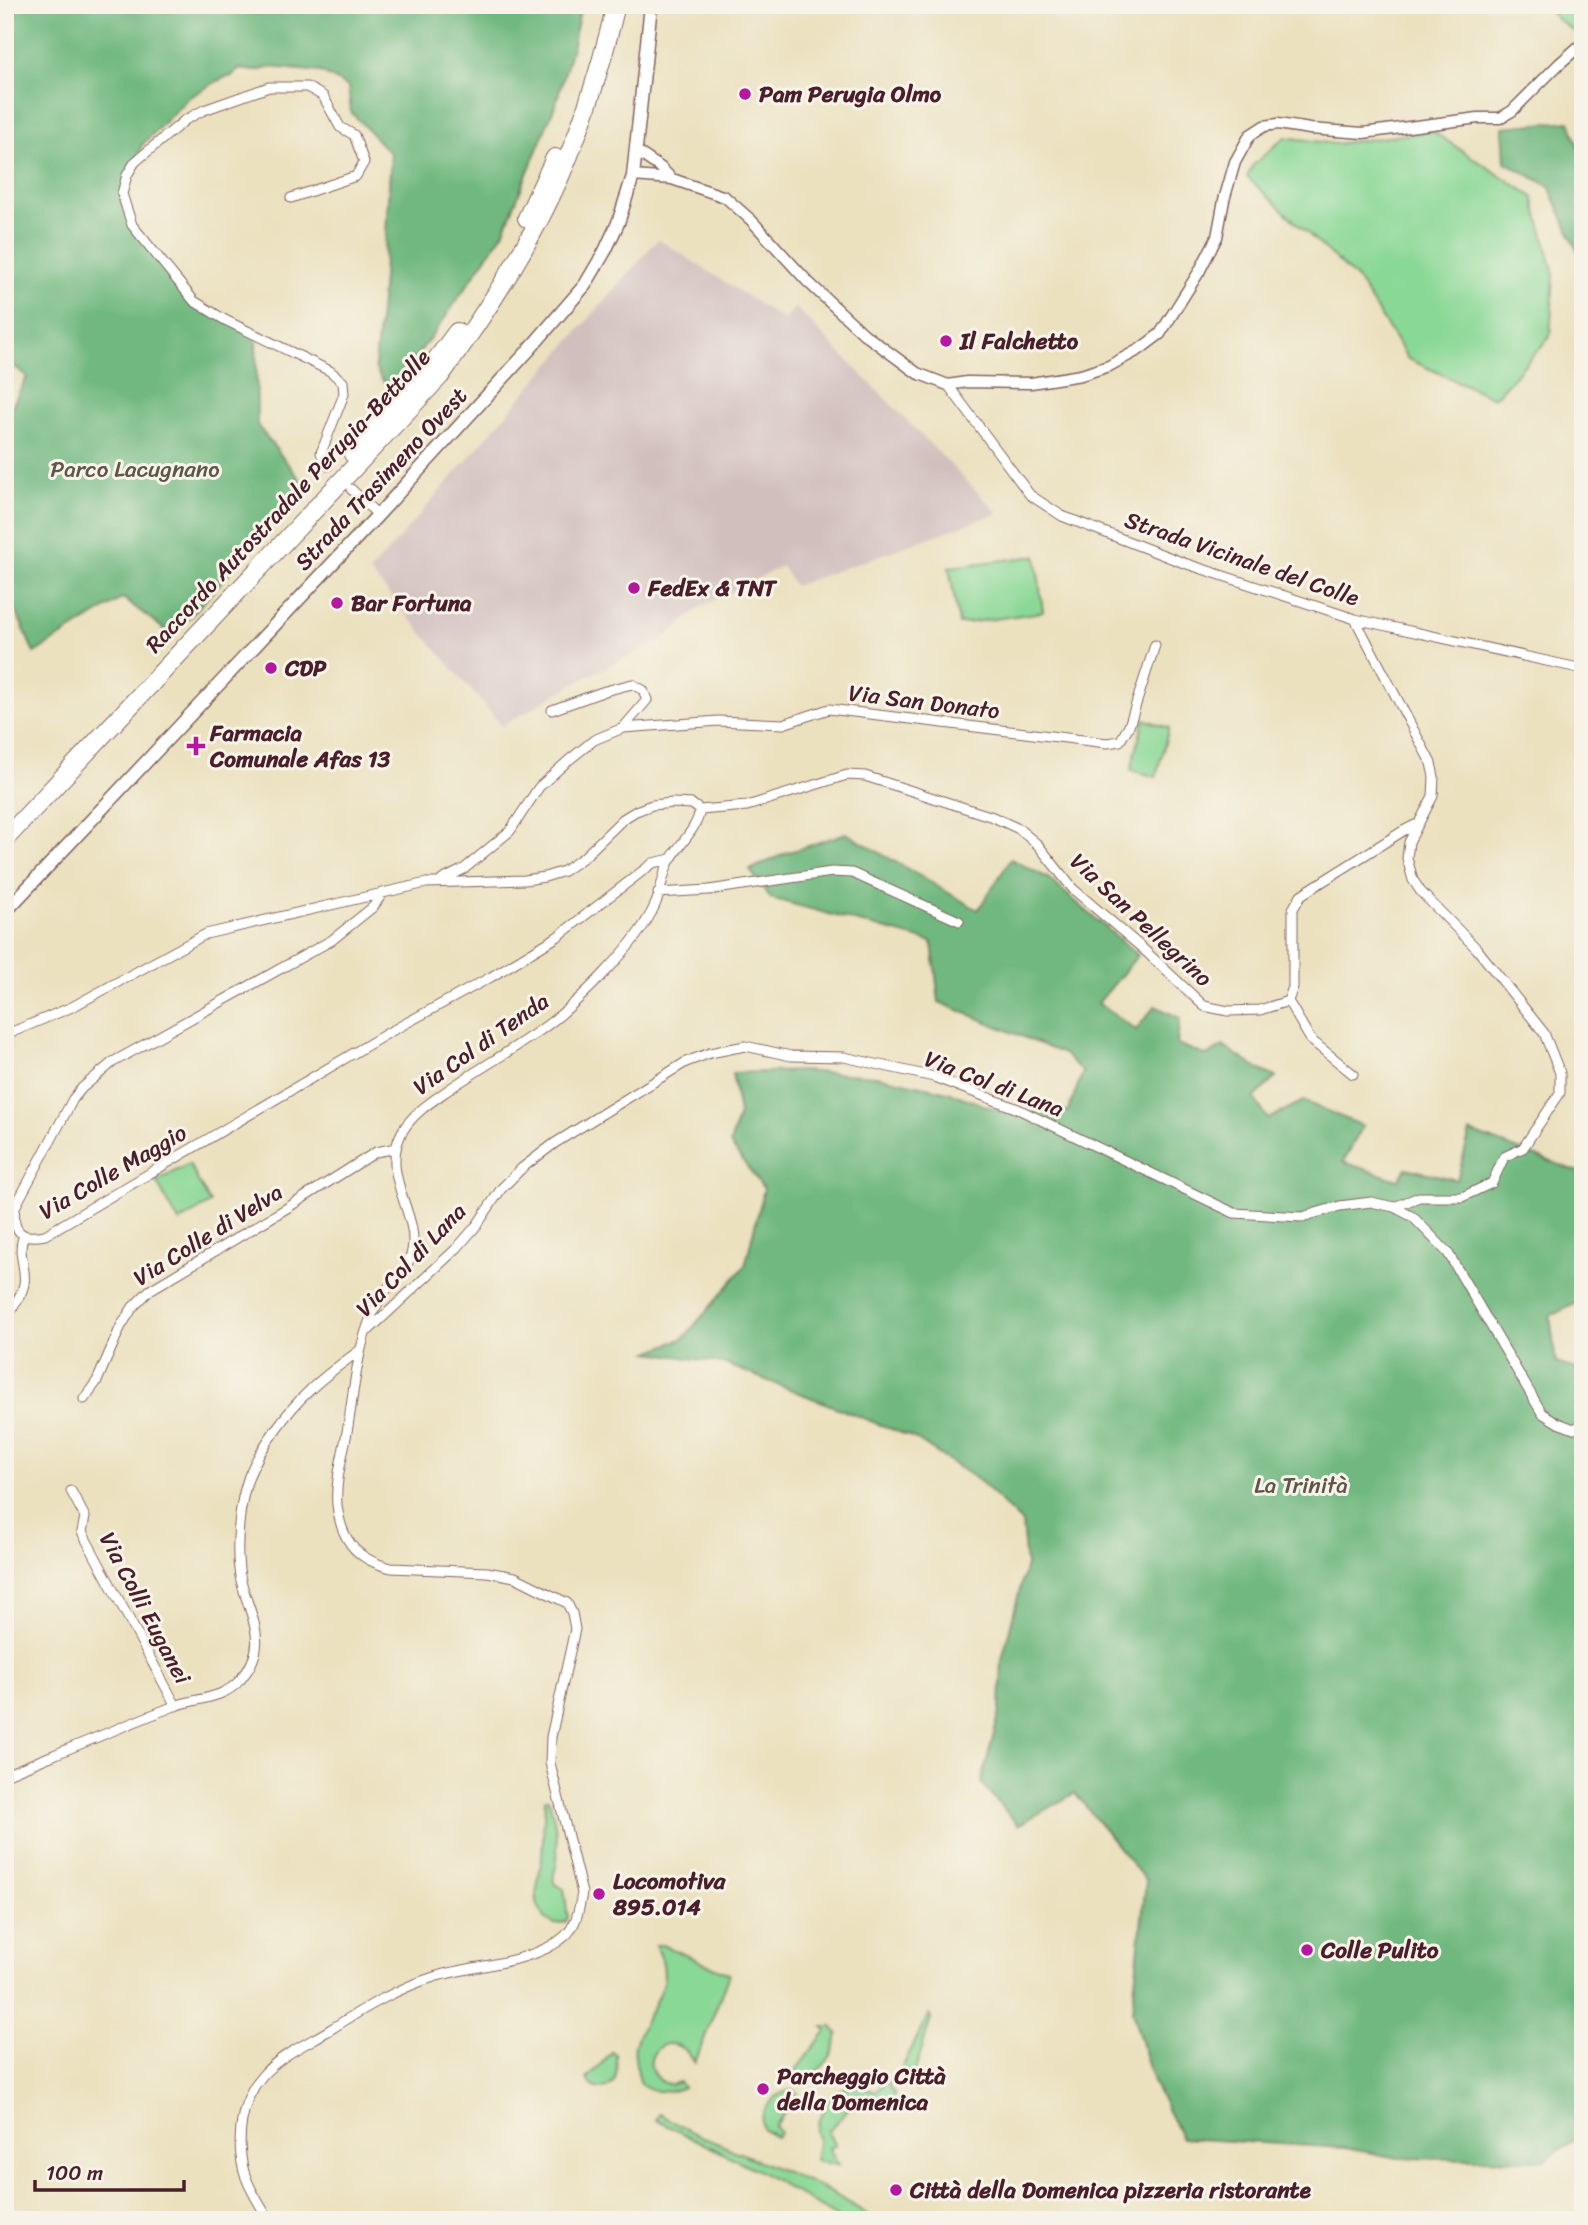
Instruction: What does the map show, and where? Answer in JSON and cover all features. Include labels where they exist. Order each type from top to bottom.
[{"type":"highway","points":[[5,822],[258,557],[422,379],[447,347],[507,254],[533,206],[569,124],[588,68],[604,5]]},
{"type":"highway","name":"Raccordo Autostradale Perugia-Bettolle","points":[[5,839],[440,376],[479,323],[515,265],[570,153],[597,75],[616,5]]},
{"type":"main road","name":"Strada Trasimeno Ovest","points":[[5,912],[378,515],[528,351],[584,285],[618,223],[632,176],[651,5]]},
{"type":"street","points":[[632,176],[672,179],[725,197],[751,220],[808,282],[864,334],[917,373],[948,385],[967,382],[1031,383],[1081,375],[1109,366],[1160,334],[1199,272],[1217,237],[1224,200],[1241,147],[1250,135],[1264,126],[1278,124],[1363,133],[1478,118],[1500,118],[1512,111],[1583,43]]},
{"type":"street","points":[[291,198],[356,176],[364,162],[354,135],[340,127],[323,96],[307,87],[269,87],[204,110],[185,120],[135,162],[127,175],[122,194],[132,225],[194,301],[225,320],[330,371],[343,382],[344,394],[321,453],[328,466]]},
{"type":"street","points":[[636,152],[672,179]]},
{"type":"street","name":"Strada Vicinale del Colle","points":[[948,385],[1030,495],[1062,516],[1184,564],[1355,619],[1583,669]]},
{"type":"street","points":[[351,489],[378,515]]},
{"type":"street","points":[[1355,619],[1431,763],[1434,777],[1433,796],[1409,842],[1407,858],[1413,880],[1477,949],[1544,1033],[1560,1073],[1560,1093],[1523,1148],[1504,1157],[1492,1183],[1462,1197],[1419,1197],[1394,1207]]},
{"type":"street","name":"Via San Donato","points":[[438,882],[464,869],[510,831],[539,787],[569,760],[594,740],[623,728],[719,721],[783,724],[829,709],[1107,743],[1120,741],[1129,726],[1155,645]]},
{"type":"street","name":"Via San Donato","points":[[552,710],[632,684],[643,690],[647,700],[623,728]]},
{"type":"street","name":"Via San Pellegrino","points":[[700,810],[747,807],[847,775],[865,776],[993,817],[1019,829],[1038,845],[1073,889],[1204,1006],[1228,1011],[1260,1010],[1288,1001]]},
{"type":"street","points":[[5,1035],[72,1007],[206,934],[438,882],[545,877],[564,871],[584,857],[623,819],[636,811],[652,805],[673,803],[692,804],[700,810]]},
{"type":"street","name":"Via Col di Tenda","points":[[396,1149],[401,1133],[413,1116],[482,1066],[542,1029],[586,991],[627,947],[656,903],[661,880],[671,859],[699,819],[700,810]]},
{"type":"street","points":[[1353,1073],[1311,1041],[1288,1001],[1293,987],[1293,909],[1301,895],[1419,823]]},
{"type":"street","name":"Via Colle Maggio","points":[[382,894],[373,907],[332,940],[113,1062],[78,1094],[64,1115],[15,1207],[15,1227],[24,1236],[45,1235],[388,1033],[491,977],[557,937],[653,863],[671,859]]},
{"type":"street","points":[[658,893],[709,890],[832,872],[852,873],[959,921]]},
{"type":"street","name":"Via Col di Lana","points":[[365,1335],[457,1248],[477,1225],[501,1189],[522,1168],[555,1143],[686,1062],[710,1053],[746,1046],[791,1056],[844,1057],[934,1077],[1018,1109],[1234,1213],[1302,1216],[1340,1206],[1371,1202],[1394,1207],[1413,1217],[1448,1253],[1542,1413],[1574,1429],[1583,1424]]},
{"type":"street","points":[[269,2220],[244,2173],[241,2148],[240,2130],[246,2102],[261,2077],[278,2061],[396,1991],[439,1976],[544,1950],[565,1937],[576,1919],[582,1893],[550,1763],[551,1737],[575,1629],[567,1603],[515,1577],[487,1572],[391,1568],[378,1565],[360,1554],[348,1541],[337,1506],[338,1483],[360,1350],[380,1298],[408,1264],[413,1247],[411,1229],[396,1174],[396,1149]]},
{"type":"street","name":"Via Colle di Velva","points":[[84,1399],[97,1381],[121,1326],[133,1307],[150,1290],[287,1209],[376,1152],[396,1149]]},
{"type":"street","points":[[5,1318],[24,1286],[24,1270],[19,1254],[24,1236]]},
{"type":"street","name":"Via Colli Euganei","points":[[5,1775],[176,1706],[222,1694],[239,1682],[250,1667],[257,1650],[258,1635],[240,1575],[239,1530],[249,1476],[262,1452],[310,1390],[360,1350]]},
{"type":"street","name":"Via Colli Euganei","points":[[71,1491],[85,1517],[82,1532],[176,1706]]},
{"type":"shaded area","points":[[658,239],[784,320],[795,307],[998,513],[794,586],[782,566],[701,607],[659,642],[582,679],[502,726],[370,572]]},
{"type":"green space","name":"Parco Lacugnano","points":[[5,5],[581,5],[556,103],[503,233],[392,389],[381,379],[375,367],[391,154],[351,112],[348,87],[321,72],[271,67],[256,71],[239,69],[232,76],[223,78],[188,98],[142,145],[122,194],[132,225],[194,301],[256,335],[257,425],[306,487],[173,636],[123,598],[34,653],[5,585],[5,420],[27,377],[5,359]]},
{"type":"green space","points":[[1544,5],[1583,5],[1583,32],[1580,36],[1557,19]]},
{"type":"green space","points":[[1570,121],[1583,161],[1583,263],[1549,186],[1505,162],[1503,127]]},
{"type":"green space","points":[[1432,131],[1533,197],[1554,274],[1550,337],[1494,398],[1408,359],[1357,279],[1247,177],[1253,165],[1285,137],[1335,144]]},
{"type":"green space","points":[[1036,556],[1043,612],[959,624],[949,567]]},
{"type":"green space","points":[[1144,719],[1169,728],[1156,777],[1131,770]]},
{"type":"green space","name":"La Trinità","points":[[846,833],[978,910],[1011,859],[1048,878],[1138,955],[1098,1003],[1136,1030],[1155,1006],[1180,1018],[1177,1044],[1207,1056],[1223,1046],[1258,1069],[1276,1077],[1254,1098],[1268,1119],[1303,1101],[1363,1126],[1343,1162],[1398,1180],[1406,1168],[1457,1180],[1470,1132],[1579,1172],[1583,1204],[1583,1300],[1550,1316],[1556,1363],[1583,1371],[1583,2134],[1545,2160],[1398,2158],[1345,2148],[1182,2138],[1153,2082],[1132,2011],[1146,1881],[1075,1793],[1018,1825],[981,1783],[1000,1711],[1002,1660],[1026,1565],[1022,1523],[981,1482],[914,1438],[723,1363],[649,1352],[684,1338],[745,1266],[764,1189],[730,1144],[739,1114],[732,1073],[803,1071],[877,1076],[948,1092],[1014,1116],[1068,1111],[1083,1072],[1064,1054],[939,1002],[932,942],[770,898],[750,870],[784,854]]},
{"type":"green space","points":[[189,1164],[210,1203],[179,1222],[156,1181]]},
{"type":"green space","points":[[545,1799],[548,1799],[550,1805],[555,1829],[557,1861],[554,1883],[564,1889],[568,1918],[565,1922],[554,1924],[545,1918],[538,1906],[536,1895],[542,1858]]},
{"type":"green space","points":[[655,1945],[663,1945],[729,1974],[695,2063],[684,2049],[673,2044],[663,2045],[655,2051],[651,2060],[652,2070],[658,2079],[671,2085],[679,2082],[683,2087],[667,2092],[641,2084],[635,2055],[639,2033],[662,1985],[662,1960]]},
{"type":"green space","points":[[929,2014],[931,2018],[913,2078],[917,2091],[903,2074],[889,2085],[895,2095],[880,2107],[875,2099],[848,2109],[828,2132],[835,2145],[829,2148],[838,2165],[815,2161],[817,2128],[830,2098],[844,2088],[864,2088],[875,2092],[901,2070]]},
{"type":"green space","points":[[823,2027],[832,2027],[838,2034],[826,2062],[808,2076],[785,2078],[783,2072],[788,2070],[793,2074],[826,2031]]},
{"type":"green space","points":[[612,2052],[616,2054],[615,2079],[609,2087],[597,2088],[587,2079]]},
{"type":"green space","points":[[793,2090],[798,2094],[775,2126],[780,2132],[776,2137],[763,2130],[763,2116],[769,2104],[780,2094]]},
{"type":"green space","points":[[659,2114],[703,2137],[834,2194],[875,2220],[842,2220],[759,2171],[656,2120]]},
{"type":"place","name":"Pam Perugia Olmo","points":[[745,94]]},
{"type":"place","name":"Il Falchetto","points":[[946,341]]},
{"type":"place","name":"FedEx & TNT","points":[[634,588]]},
{"type":"place","name":"Bar Fortuna","points":[[337,603]]},
{"type":"place","name":"CDP","points":[[271,668]]},
{"type":"place","name":"Farmacia Comunale Afas 13","points":[[196,746]]},
{"type":"place","name":"Locomotiva 895.014","points":[[599,1894]]},
{"type":"place","name":"Colle Pulito","points":[[1307,1950]]},
{"type":"place","name":"Parcheggio Città della Domenica","points":[[763,2089]]},
{"type":"place","name":"Città della Domenica pizzeria ristorante","points":[[896,2190]]}]
